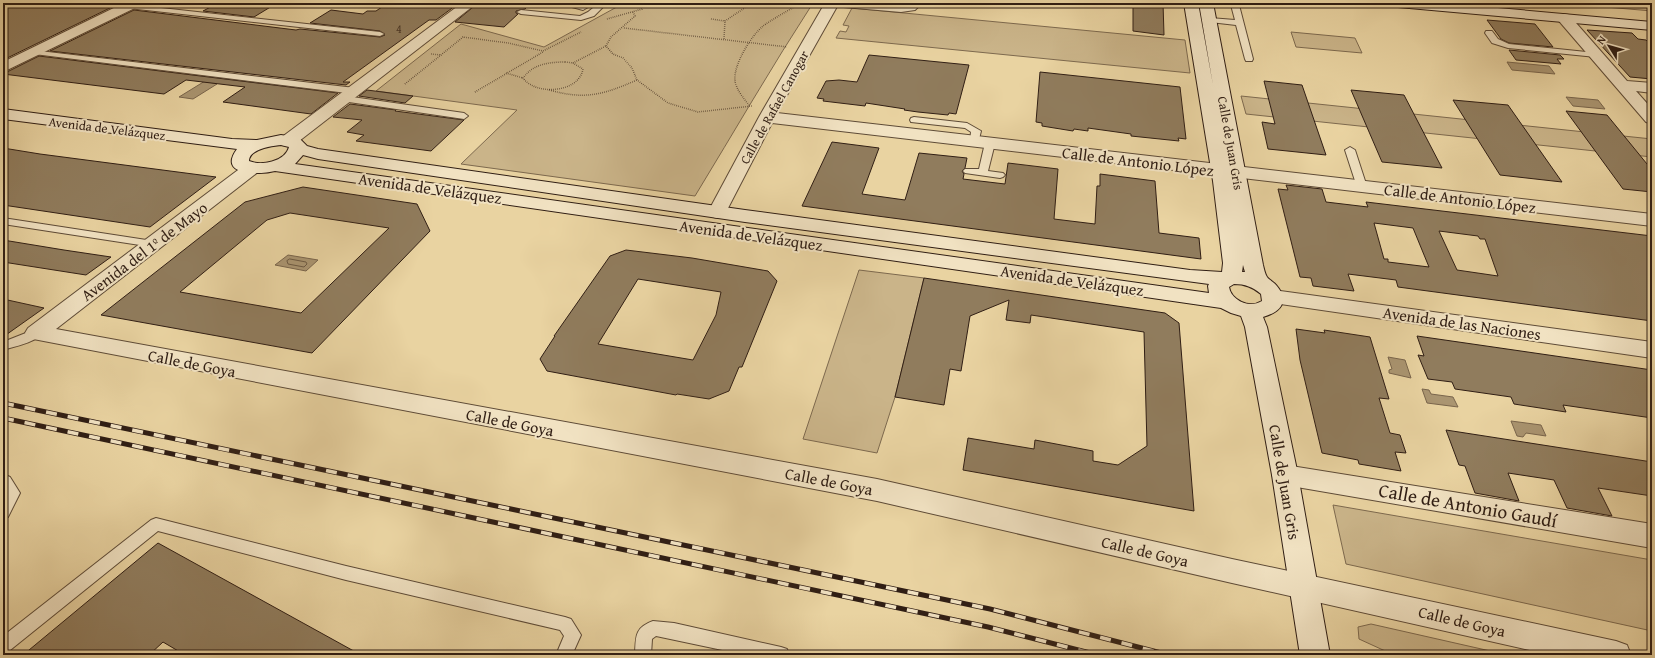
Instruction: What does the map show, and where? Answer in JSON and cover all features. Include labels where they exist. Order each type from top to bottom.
[{"type":"street","points":[[293,145],[350,95],[470,3]]},
{"type":"street","name":"Calle de Rafael Canogar","points":[[717,212],[767,117],[832,3]]},
{"type":"street","name":"Calle de Juan Gris","points":[[1191,3],[1228,171],[1253,265],[1266,290]]},
{"type":"street","name":"Calle de Juan Gris","points":[[1206,3],[1210,20],[1228,171],[1232,263],[1229,278],[1221,282],[1218,286],[1218,291],[1238,307],[1256,327],[1285,475],[1315,655]]},
{"type":"street","points":[[1398,3],[1652,26]]},
{"type":"street","points":[[1498,3],[1652,16]]},
{"type":"street","points":[[3,68],[131,5]]},
{"type":"street","points":[[1564,18],[1620,85],[1652,119]]},
{"type":"street","points":[[1620,85],[1652,88]]},
{"type":"street","name":"Avenida de Velázquez","points":[[3,114],[232,144],[258,145]]},
{"type":"street","name":"Calle de Antonio López","points":[[767,117],[1652,220]]},
{"type":"street","name":"Avenida de Velázquez","points":[[3,124],[221,152],[246,163]]},
{"type":"street","points":[[258,145],[274,141],[293,145]]},
{"type":"street","name":"Avenida del 1º de Mayo","points":[[36,333],[153,244],[246,163],[246,151],[258,145]]},
{"type":"street","points":[[246,163],[275,166],[289,160],[297,153],[293,145]]},
{"type":"street","name":"Avenida de Velázquez","points":[[293,145],[318,154],[717,212],[1190,276],[1243,278],[1266,290]]},
{"type":"street","name":"Avenida de Velázquez","points":[[275,166],[1238,307]]},
{"type":"street","points":[[1238,307],[1258,311],[1270,306],[1273,302],[1266,290]]},
{"type":"street","name":"Avenida de las Naciones","points":[[1266,290],[1652,350]]},
{"type":"street","name":"Calle de Goya","points":[[36,333],[877,490],[1616,655]]},
{"type":"street","name":"Calle de Antonio Gaudí","points":[[1285,475],[1652,536]]},
{"type":"lane","points":[[576,7],[583,8],[591,3]]},
{"type":"lane","points":[[521,12],[581,18],[591,14],[603,3]]},
{"type":"lane","points":[[832,3],[901,10],[912,8],[918,3]]},
{"type":"lane","points":[[131,5],[380,34]]},
{"type":"lane","points":[[1235,5],[1249,59]]},
{"type":"lane","points":[[1210,20],[1240,23]]},
{"type":"lane","points":[[1489,33],[1495,41],[1508,46],[1596,55]]},
{"type":"lane","points":[[34,52],[350,95],[464,116]]},
{"type":"lane","points":[[914,120],[967,126],[976,132],[983,142],[983,173]]},
{"type":"lane","points":[[1350,150],[1362,187]]},
{"type":"lane","points":[[968,171],[1000,175]]},
{"type":"lane","points":[[3,221],[153,244]]},
{"type":"lane","points":[[3,346],[19,341],[36,333]]},
{"type":"lane","points":[[3,513],[13,493],[4,481]]},
{"type":"lane","points":[[3,646],[156,524],[346,573],[565,624],[573,635],[564,655]]},
{"type":"lane","points":[[643,655],[644,635],[653,628],[674,631],[781,655]]},
{"type":"path","points":[[602,21],[642,10],[645,3]]},
{"type":"path","points":[[711,19],[725,21],[752,3]]},
{"type":"path","points":[[749,105],[743,98],[735,81],[738,65],[747,48],[748,42],[762,27],[800,3]]},
{"type":"path","points":[[573,64],[606,46],[608,39],[624,28],[635,16],[632,12]]},
{"type":"path","points":[[724,39],[725,21]]},
{"type":"path","points":[[624,28],[787,46],[783,53]]},
{"type":"path","points":[[475,92],[543,51],[582,31]]},
{"type":"path","points":[[405,84],[463,37],[508,43],[543,51]]},
{"type":"path","points":[[606,46],[613,54],[623,58],[632,68],[637,80],[656,92],[668,103],[698,112],[730,109],[749,105],[753,106]]},
{"type":"path","points":[[427,53],[441,55]]},
{"type":"path","points":[[523,78],[531,69],[542,64],[556,62],[573,64],[583,70],[584,73],[581,78],[568,86],[547,89]]},
{"type":"path","points":[[506,73],[523,78],[524,82],[529,86],[547,89],[564,95],[598,95],[637,80]]},
{"type":"shaded area","points":[[624,3],[813,3],[695,196],[461,164],[517,110],[376,91],[461,24],[544,47]]},
{"type":"shaded area","points":[[1559,3],[1652,3],[1652,11]]},
{"type":"shaded area","points":[[852,8],[1185,40],[1190,73],[836,38],[840,31],[846,32],[849,26],[843,25]]},
{"type":"shaded area","points":[[1291,32],[1355,38],[1362,53],[1296,47]]},
{"type":"shaded area","points":[[1241,96],[1652,139],[1652,157],[1246,114]]},
{"type":"shaded area","points":[[859,270],[924,278],[895,397],[877,453],[803,439]]},
{"type":"shaded area","points":[[1333,505],[1652,560],[1652,631],[1346,564]]},
{"type":"shaded area","points":[[1371,624],[1508,655],[1394,655],[1359,639],[1358,627]]},
{"type":"water","points":[[1507,62],[1549,66],[1555,74],[1512,70]]},
{"type":"water","points":[[205,81],[217,84],[193,99],[179,97]]},
{"type":"water","points":[[1566,97],[1598,100],[1605,109],[1573,106]]},
{"type":"water","points":[[288,255],[318,260],[306,271],[275,265]]},
{"type":"water","points":[[1388,357],[1405,360],[1411,378],[1389,373],[1389,370],[1392,369]]},
{"type":"water","points":[[1422,389],[1429,390],[1431,394],[1453,397],[1458,407],[1427,403]]},
{"type":"water","points":[[1511,421],[1541,425],[1546,436],[1526,433],[1523,437],[1517,436]]},
{"type":"building","points":[[3,3],[116,3],[109,7],[112,7],[3,60]]},
{"type":"building","points":[[218,3],[277,3],[254,17],[203,11]]},
{"type":"building","points":[[388,3],[459,3],[436,20],[429,20],[343,82],[350,82],[346,85],[50,51],[134,10],[296,30],[300,29],[380,37],[385,35],[380,31],[310,23],[331,10],[363,14],[367,11],[376,11]]},
{"type":"building","points":[[478,3],[531,3],[525,9],[516,11],[518,14],[504,27],[455,22]]},
{"type":"building","points":[[1133,3],[1163,3],[1164,35],[1133,31]]},
{"type":"building","points":[[1487,20],[1535,24],[1553,47],[1509,43],[1501,39]]},
{"type":"building","points":[[1587,30],[1632,33],[1638,39],[1646,40],[1652,46],[1652,79],[1630,77]]},
{"type":"building","points":[[1509,50],[1560,55],[1564,59],[1557,59],[1561,64],[1516,60]]},
{"type":"building","points":[[869,55],[969,65],[956,114],[949,113],[948,115],[918,112],[866,103],[865,106],[823,101],[824,99],[817,98],[826,81],[839,80],[857,82]]},
{"type":"building","points":[[39,56],[338,93],[311,114],[223,102],[245,87],[186,80],[164,94],[3,74]]},
{"type":"building","points":[[1040,72],[1180,87],[1186,139],[1178,138],[1179,141],[1131,136],[1131,134],[1088,128],[1088,131],[1074,129],[1073,131],[1042,126],[1042,123],[1036,122]]},
{"type":"building","points":[[1264,81],[1302,85],[1326,155],[1268,149],[1262,122],[1275,124]]},
{"type":"building","points":[[367,90],[413,96],[405,103],[359,96]]},
{"type":"building","points":[[1351,90],[1404,95],[1442,168],[1382,162]]},
{"type":"building","points":[[1453,100],[1508,105],[1562,182],[1500,175]]},
{"type":"building","points":[[350,104],[464,120],[431,151],[356,141],[364,135],[347,132],[362,120],[333,117]]},
{"type":"building","points":[[1566,111],[1607,115],[1647,164],[1652,164],[1652,192],[1623,189]]},
{"type":"building","points":[[832,142],[879,148],[862,194],[905,200],[919,153],[967,158],[965,168],[962,171],[964,174],[963,179],[1005,184],[1008,163],[1058,169],[1054,219],[1095,224],[1097,186],[1100,186],[1100,174],[1155,181],[1159,233],[1199,238],[1201,259],[802,206]]},
{"type":"building","points":[[3,148],[216,177],[150,227],[3,205]]},
{"type":"building","points":[[1286,185],[1322,189],[1326,202],[1368,207],[1366,202],[1652,236],[1652,321],[1398,287],[1396,280],[1348,274],[1354,291],[1313,286],[1311,278],[1300,277],[1278,189],[1288,190]],"holes":[[[1374,223],[1413,228],[1429,267],[1388,262],[1388,259],[1384,259]],[[1439,231],[1478,236],[1480,239],[1485,239],[1498,276],[1457,270]]]},
{"type":"building","points":[[303,187],[417,204],[430,231],[312,353],[101,315],[245,202]],"holes":[[[290,213],[389,228],[301,313],[180,292],[267,220]]]},
{"type":"building","points":[[3,240],[111,257],[86,275],[3,262]]},
{"type":"building","points":[[626,250],[692,258],[768,271],[777,281],[742,367],[739,367],[729,391],[709,399],[676,395],[547,371],[540,359],[554,336],[610,256]],"holes":[[[638,279],[721,292],[716,315],[693,360],[598,344]]]},
{"type":"building","points":[[924,278],[1165,313],[1179,323],[1194,511],[963,470],[968,438],[1034,449],[1035,440],[1093,451],[1093,461],[1118,465],[1147,446],[1144,332],[1031,315],[1030,323],[1006,320],[1009,300],[970,316],[961,371],[950,369],[944,405],[895,397]]},
{"type":"building","points":[[3,299],[44,308],[3,337]]},
{"type":"building","points":[[1296,329],[1325,333],[1324,330],[1370,337],[1389,399],[1379,398],[1390,433],[1400,435],[1406,453],[1395,452],[1401,471],[1359,464],[1358,460],[1322,453],[1300,360]]},
{"type":"building","points":[[1417,336],[1652,370],[1652,418],[1563,405],[1566,412],[1514,404],[1511,397],[1455,389],[1452,382],[1428,379],[1418,355],[1424,356]]},
{"type":"building","points":[[1446,430],[1652,462],[1652,496],[1598,488],[1612,516],[1567,508],[1554,480],[1508,473],[1519,501],[1475,493],[1465,466],[1459,465]]},
{"type":"building","points":[[158,543],[361,655],[185,655],[163,642],[149,655],[23,655]]},
{"type":"railway","points":[[3,403],[990,609],[1169,655]]},
{"type":"railway","points":[[3,418],[988,627],[1098,655]]}]
